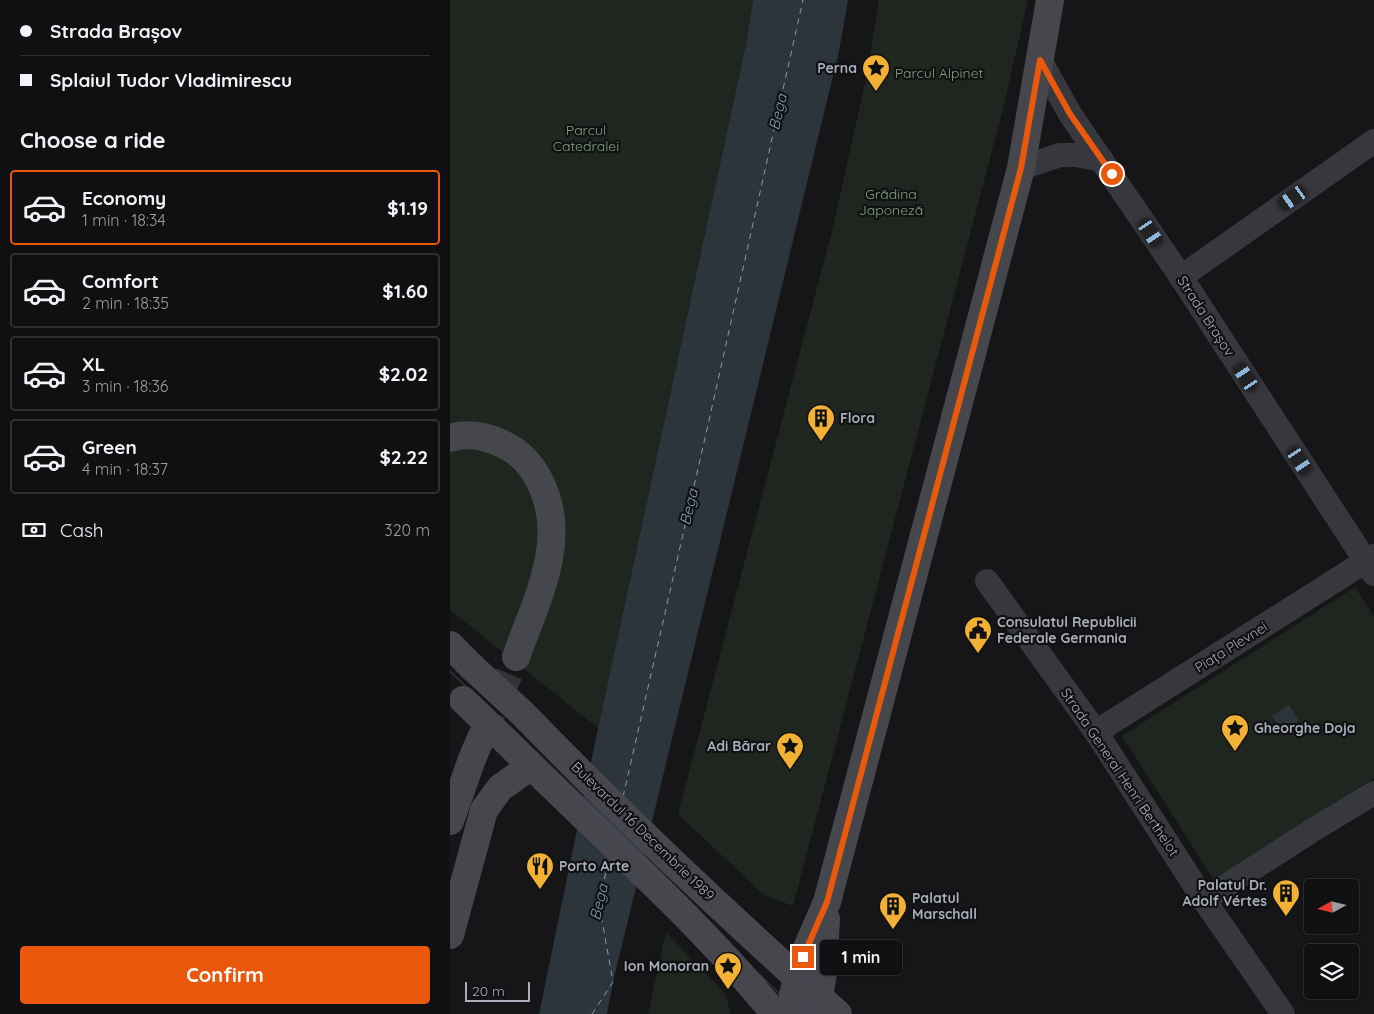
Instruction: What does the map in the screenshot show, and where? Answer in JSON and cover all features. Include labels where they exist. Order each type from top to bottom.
[{"type":"main road","points":[[789,1014],[803,957],[827,902],[1021,168],[1050,0]]},
{"type":"main road","points":[[450,438],[479,435],[501,442],[520,454],[536,471],[547,496],[551,513],[552,544],[547,570],[516,657]]},
{"type":"main road","name":"Bulevardul 16 Decembrie 1989","points":[[450,645],[680,868],[797,977],[824,1009]]},
{"type":"main road","points":[[457,693],[671,901],[776,1014]]},
{"type":"main road","points":[[450,821],[481,738]]},
{"type":"main road","points":[[450,935],[484,810],[500,788],[529,764]]},
{"type":"main road","points":[[824,1009],[827,902]]},
{"type":"street","name":"Strada Brașov","points":[[1040,60],[1070,114],[1371,564]]},
{"type":"street","points":[[1180,276],[1374,142]]},
{"type":"street","points":[[1021,168],[1060,155],[1076,155],[1102,160]]},
{"type":"street","name":"Piața Plevnei","points":[[1096,732],[1371,564]]},
{"type":"street","name":"Strada General Henri Berthelot","points":[[988,581],[1096,732],[1204,900],[1282,1014]]},
{"type":"street","points":[[1204,900],[1374,793]]},
{"type":"green space","name":"Parcul Catedralei","points":[[450,0],[753,0],[746,44],[598,728],[450,610]]},
{"type":"green space","name":"Parcul Alpinet","points":[[879,0],[1028,0],[1003,109],[793,906],[764,895],[678,814],[833,227],[867,74]]},
{"type":"green space","points":[[1355,587],[1374,617],[1374,778],[1214,880],[1122,736]]},
{"type":"green space","points":[[666,932],[725,994],[731,1014],[648,1014]]},
{"type":"water","name":"Bega","points":[[753,0],[848,0],[839,51],[613,982],[607,1014],[539,1014],[598,728],[746,44]]},
{"type":"water","points":[[1289,705],[1299,721],[1282,732],[1272,716]]},
{"type":"ferry route","points":[[623,797],[803,0]]},
{"type":"ferry route","points":[[592,1014],[613,982],[599,903],[609,859]]},
{"type":"tunnel","points":[[481,738],[516,657]]},
{"type":"tram line","points":[[450,658],[678,878],[815,1014]]},
{"type":"tram line","points":[[450,671],[800,1014]]},
{"type":"place","name":"Perna","points":[[876,92]]},
{"type":"place","name":"Flora","points":[[821,442]]},
{"type":"place","name":"Consulatul Republicii Federale Germania","points":[[978,654]]},
{"type":"place","name":"Gheorghe Doja","points":[[1235,752]]},
{"type":"place","name":"Adi Bărar","points":[[790,770]]},
{"type":"place","name":"Porto Arte","points":[[540,890]]},
{"type":"place","name":"Palatul Dr. Adolf Vértes","points":[[1286,917]]},
{"type":"place","name":"Palatul Marschall","points":[[893,930]]},
{"type":"place","name":"Ion Monoran","points":[[728,990]]},
{"type":"route","points":[[803,957],[827,902],[1021,168],[1040,60],[1070,114],[1112,174]]},
{"type":"park label","name":"Grădina Japoneză","points":[[891,202]]}]
